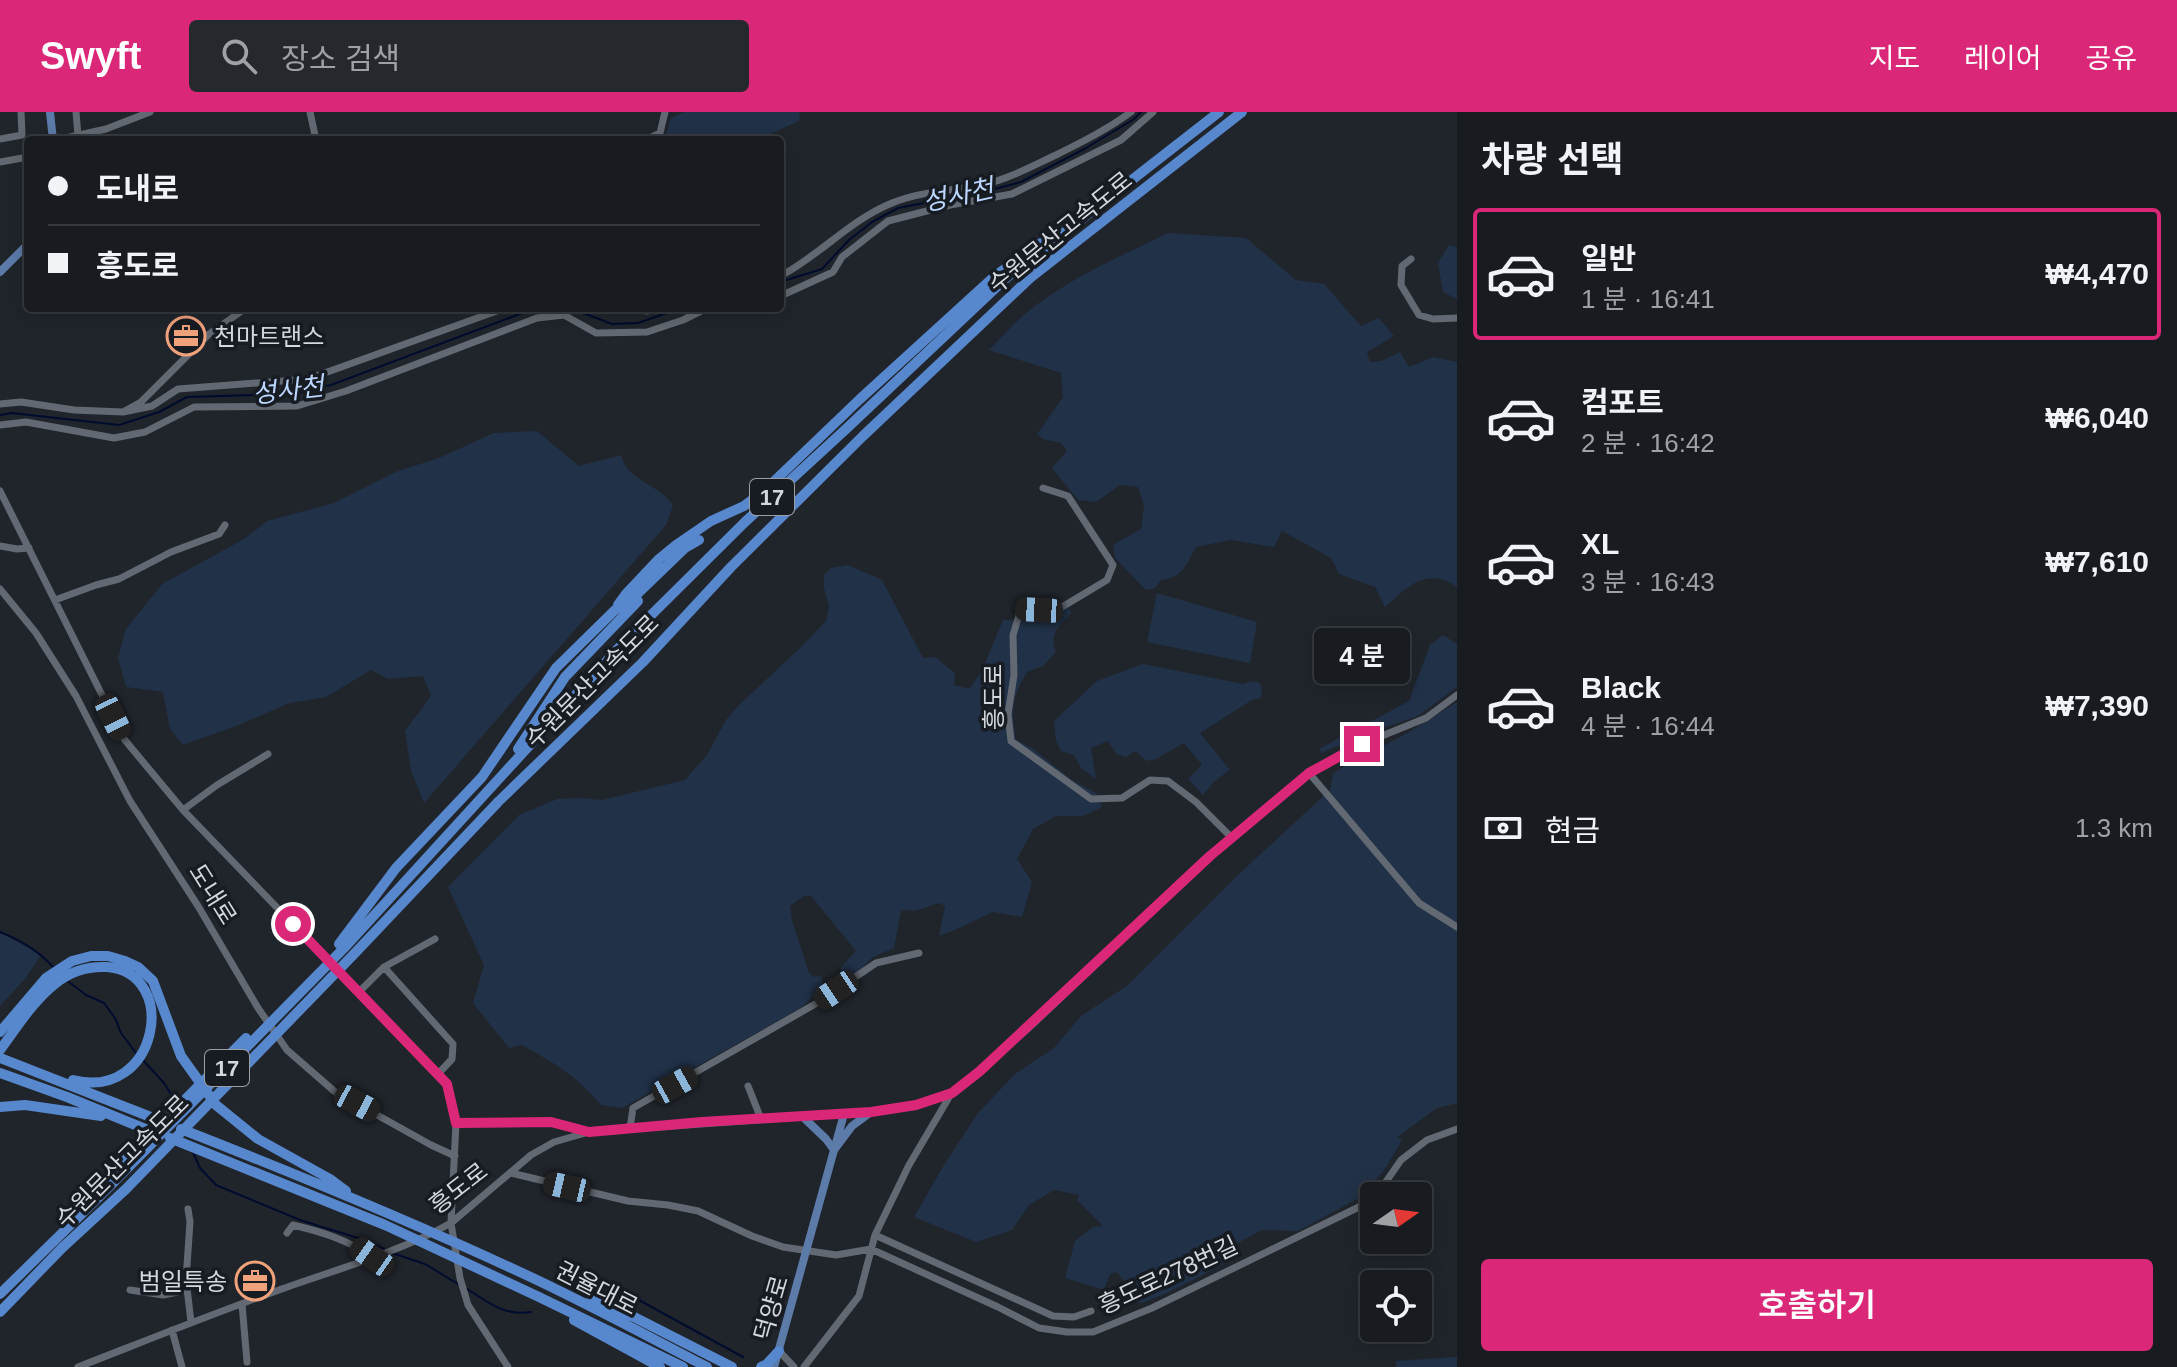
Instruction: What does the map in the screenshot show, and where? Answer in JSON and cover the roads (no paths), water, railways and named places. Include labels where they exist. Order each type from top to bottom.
[{"type":"highway","name":"수원문산고속도로","points":[[0,1312],[62,1248],[126,1189],[624,642],[745,522],[1028,251],[1082,218],[1219,112]]},
{"type":"highway","name":"수원문산고속도로","points":[[0,1294],[348,947],[643,662],[731,567],[922,379],[1030,278],[1242,112]]},
{"type":"highway","points":[[348,947],[396,868],[482,777],[556,668],[615,610],[659,559],[711,521],[753,501],[922,350]]},
{"type":"highway","points":[[496,780],[565,677],[699,540],[685,548],[629,602],[615,610]]},
{"type":"highway","points":[[0,1032],[50,981],[91,956],[108,956],[138,967],[153,981],[181,1056],[216,1105],[258,1139],[330,1179],[357,1199]]},
{"type":"highway","points":[[19,1066],[85,1083],[97,1083],[123,1074],[146,1047],[152,1019],[148,998],[136,979],[113,968],[75,966]]},
{"type":"highway","points":[[0,1050],[50,981]]},
{"type":"highway","points":[[0,1058],[357,1199]]},
{"type":"highway","points":[[0,1073],[113,1117]]},
{"type":"highway","points":[[0,1107],[25,1105],[113,1117]]},
{"type":"highway","name":"권율대로","points":[[113,1117],[212,1154],[408,1235],[683,1367]]},
{"type":"highway","points":[[0,1287],[104,1187]]},
{"type":"highway","name":"권율대로","points":[[357,1199],[522,1273],[707,1367]]},
{"type":"highway","points":[[522,1273],[634,1317],[732,1367]]},
{"type":"highway","points":[[513,1285],[660,1367]]},
{"type":"highway","points":[[761,1367],[779,1351]]},
{"type":"highway","points":[[777,1367],[779,1351]]},
{"type":"main road","points":[[50,112],[54,136]]},
{"type":"main road","points":[[0,272],[24,248]]},
{"type":"main road","points":[[834,1150],[852,1126],[871,1112]]},
{"type":"main road","points":[[834,1150],[844,1114]]},
{"type":"main road","points":[[802,1116],[834,1150]]},
{"type":"main road","name":"덕양로","points":[[779,1351],[834,1150]]},
{"type":"street","points":[[0,139],[22,135],[21,112]]},
{"type":"street","points":[[76,112],[78,136],[150,112]]},
{"type":"street","points":[[310,112],[315,136]]},
{"type":"street","points":[[654,136],[660,133],[665,112]]},
{"type":"street","points":[[784,272],[808,261],[860,220],[891,203],[926,193],[983,185],[1017,174],[1113,125],[1131,112]]},
{"type":"street","points":[[784,294],[833,272],[842,257],[888,221],[950,205],[1012,194],[1121,140],[1143,116],[1153,112]]},
{"type":"street","points":[[0,162],[24,158]]},
{"type":"street","points":[[1411,259],[1402,266],[1401,285],[1419,315],[1433,319],[1457,318]]},
{"type":"street","points":[[123,412],[141,402],[209,334],[240,312]]},
{"type":"street","points":[[0,404],[21,402],[74,410],[123,412],[152,406],[178,389],[308,379],[494,312]]},
{"type":"street","points":[[0,425],[26,422],[114,438],[145,432],[194,407],[297,406],[346,391],[537,318],[564,315],[596,333],[647,332],[699,312]]},
{"type":"street","name":"흥도로","points":[[1043,488],[1068,496],[1113,565],[1107,580],[1057,610],[1021,609],[1013,635],[1014,675],[1008,714],[1011,741],[1091,799],[1122,798],[1150,780],[1168,781],[1196,802],[1232,838]]},
{"type":"street","name":"도내로","points":[[0,491],[124,739],[183,810],[447,1084],[456,1123],[451,1223],[460,1278],[468,1305],[508,1367]]},
{"type":"street","points":[[55,600],[119,579],[171,552],[219,534],[225,525]]},
{"type":"street","points":[[0,546],[29,548]]},
{"type":"street","name":"도내로","points":[[0,589],[36,633],[76,696],[130,801],[287,1050],[334,1091],[455,1156]]},
{"type":"street","name":"흥도로","points":[[78,1367],[191,1322],[397,1248],[451,1223],[531,1155],[554,1142],[589,1132],[630,1128],[871,1112],[916,1105],[952,1093],[1032,1025],[1232,838],[1309,773],[1362,744],[1426,718],[1457,695]]},
{"type":"street","points":[[183,810],[268,754]]},
{"type":"street","points":[[1309,773],[1419,903],[1457,927]]},
{"type":"street","points":[[359,992],[384,967],[435,939]]},
{"type":"street","points":[[630,1128],[633,1108],[817,1003],[876,963],[919,953]]},
{"type":"street","points":[[384,967],[453,1044],[452,1059],[438,1074]]},
{"type":"street","points":[[748,1086],[761,1119]]},
{"type":"street","points":[[804,1367],[859,1296],[875,1235],[909,1165],[952,1093]]},
{"type":"street","points":[[456,1123],[551,1122],[589,1132]]},
{"type":"street","name":"흥도로278번길","points":[[871,1249],[1039,1328],[1093,1332],[1152,1308],[1359,1207],[1383,1186],[1401,1160],[1427,1140],[1457,1129]]},
{"type":"street","points":[[511,1173],[628,1201],[698,1211],[783,1247],[836,1255],[871,1249]]},
{"type":"street","points":[[188,1209],[186,1280],[191,1322]]},
{"type":"street","points":[[287,1233],[293,1225],[330,1234],[374,1256]]},
{"type":"street","name":"흥도로278번길","points":[[875,1235],[1053,1316],[1074,1317],[1091,1311]]},
{"type":"street","points":[[130,1290],[163,1295],[187,1290]]},
{"type":"street","points":[[242,1304],[247,1362]]},
{"type":"street","points":[[172,1330],[182,1367]]},
{"type":"street","points":[[779,1351],[794,1367]]},
{"type":"waterway","name":"성사천","points":[[784,281],[822,269],[849,240],[872,222],[898,208],[1021,182],[1086,148],[1141,112]]},
{"type":"waterway","name":"성사천","points":[[0,415],[12,413],[119,425],[159,412],[187,397],[291,394],[331,385],[525,312]]},
{"type":"waterway","name":"성사천","points":[[580,312],[612,324],[638,323],[670,312]]},
{"type":"waterway","points":[[0,932],[30,947],[55,969]]},
{"type":"waterway","points":[[65,979],[86,995],[104,1003],[136,1053]]},
{"type":"waterway","points":[[143,1060],[176,1102]]},
{"type":"waterway","points":[[192,1150],[200,1168],[216,1185],[300,1220],[386,1250]]},
{"type":"waterway","points":[[392,1253],[425,1264],[458,1284]]},
{"type":"waterway","points":[[467,1289],[505,1310],[531,1312]]},
{"type":"waterway","points":[[614,1296],[625,1295],[637,1299],[743,1357]]},
{"type":"place","name":"천마트랜스","points":[[186,336]]},
{"type":"place","name":"범일특송","points":[[255,1281]]}]
